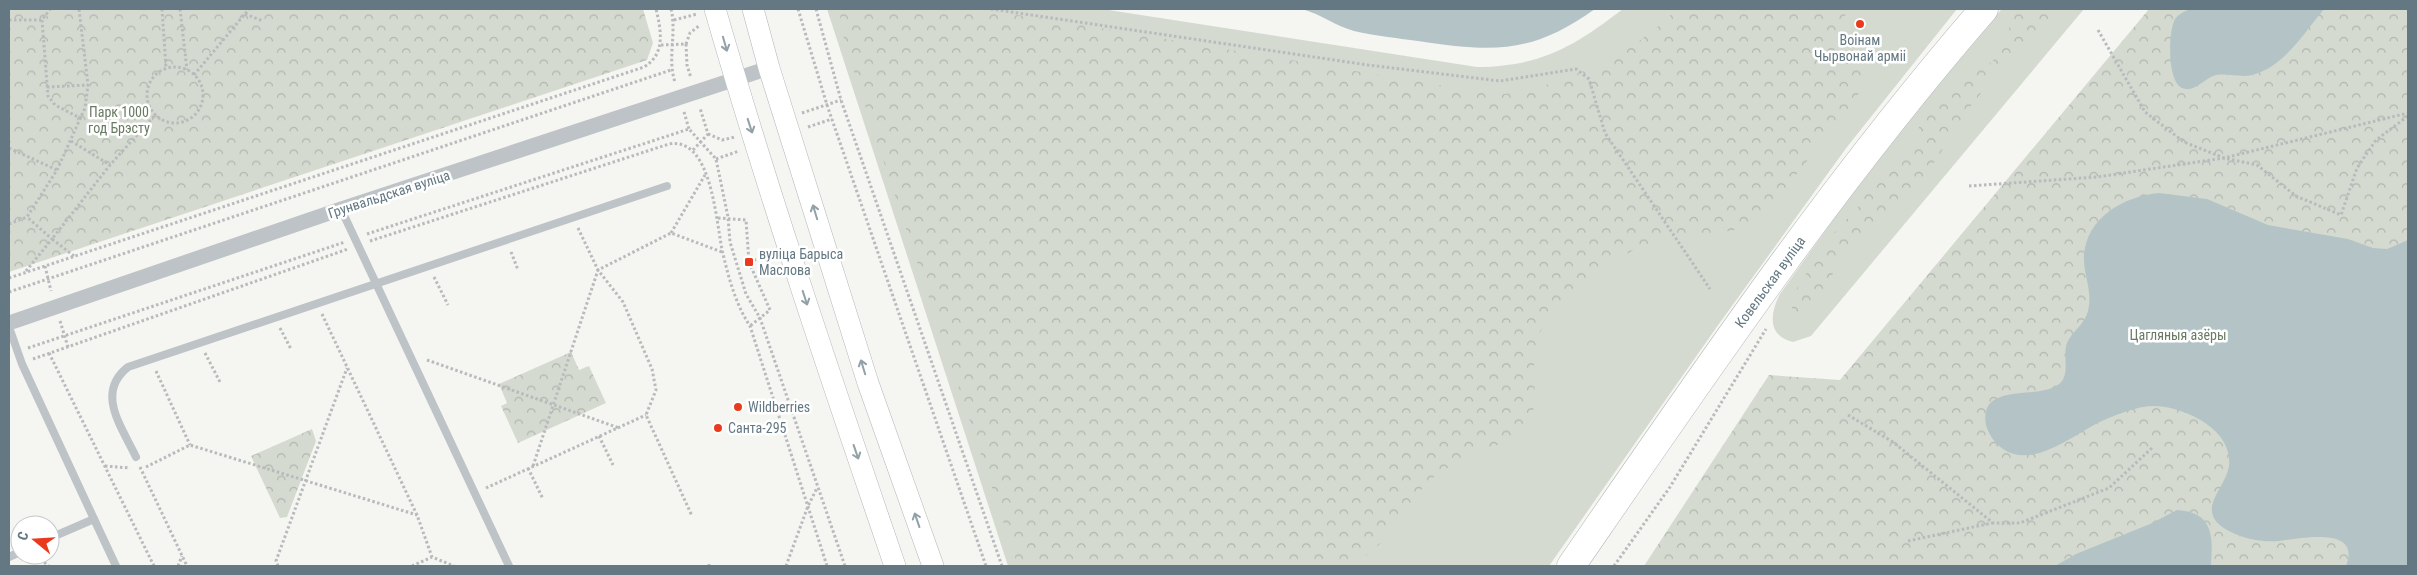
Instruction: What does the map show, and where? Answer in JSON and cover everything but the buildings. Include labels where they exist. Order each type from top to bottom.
[{"type":"highway","name":"Ковельская вуліца","points":[[1571,566],[1729,337],[1802,238],[1880,134],[1984,9]]},
{"type":"main road","points":[[715,9],[837,397],[896,566]]},
{"type":"main road","points":[[753,9],[769,68],[868,383],[933,566]]},
{"type":"street","name":"Грунвальдская вуліца","points":[[9,323],[341,210],[769,68]]},
{"type":"lane","points":[[136,457],[112,406],[111,396],[113,383],[119,374],[128,367],[667,186]]},
{"type":"lane","points":[[341,210],[509,566]]},
{"type":"lane","points":[[9,327],[22,364],[116,566]]},
{"type":"lane","points":[[60,533],[94,518]]},
{"type":"path","points":[[50,9],[42,20],[48,96],[55,105],[82,119]]},
{"type":"path","points":[[9,224],[28,217],[57,170],[86,108],[88,85],[79,9]]},
{"type":"path","points":[[162,9],[166,68]]},
{"type":"path","points":[[180,9],[187,70]]},
{"type":"path","points":[[194,76],[249,9]]},
{"type":"path","points":[[9,278],[644,67],[653,61],[659,50],[661,34],[656,9]]},
{"type":"path","points":[[9,292],[671,70],[674,20],[671,9]]},
{"type":"path","points":[[798,9],[827,105],[986,566]]},
{"type":"path","points":[[816,9],[841,100],[1002,566]]},
{"type":"path","points":[[991,9],[1368,65],[1500,81],[1576,69],[1589,79],[1605,133],[1710,289]]},
{"type":"path","points":[[245,14],[263,21]]},
{"type":"path","points":[[9,20],[42,20]]},
{"type":"path","points":[[2098,30],[2145,112],[2184,142],[2224,158],[2258,164],[2296,196],[2341,215],[2357,168],[2376,140],[2408,114]]},
{"type":"path","points":[[166,68],[187,70],[200,82],[202,100],[194,115],[179,123],[170,123],[155,115],[147,101],[149,85],[153,78],[166,68]]},
{"type":"path","points":[[47,87],[88,85]]},
{"type":"path","points":[[1969,186],[2097,177],[2224,158],[2408,114]]},
{"type":"path","points":[[25,273],[110,165],[155,115]]},
{"type":"path","points":[[71,141],[110,165]]},
{"type":"path","points":[[701,143],[716,159],[728,217],[730,242],[744,285],[760,318],[845,566]]},
{"type":"path","points":[[9,148],[57,170]]},
{"type":"path","points":[[692,150],[700,159],[718,218],[722,252],[741,312],[750,326],[827,566]]},
{"type":"path","points":[[533,466],[598,270],[671,233],[705,175]]},
{"type":"path","points":[[28,217],[74,256]]},
{"type":"path","points":[[486,488],[646,416],[656,390],[652,369],[623,302],[598,270],[574,217]]},
{"type":"path","points":[[718,218],[728,217],[746,220],[748,262],[770,310],[750,326]]},
{"type":"path","points":[[570,232],[578,229]]},
{"type":"path","points":[[671,233],[722,252]]},
{"type":"path","points":[[502,254],[519,248]]},
{"type":"path","points":[[511,251],[518,270]]},
{"type":"path","points":[[426,279],[442,274]]},
{"type":"path","points":[[434,276],[448,305]]},
{"type":"path","points":[[313,316],[330,310]]},
{"type":"path","points":[[321,313],[417,515],[432,557]]},
{"type":"path","points":[[270,331],[288,325]]},
{"type":"path","points":[[280,327],[291,349]]},
{"type":"path","points":[[1614,566],[1670,487],[1766,329]]},
{"type":"path","points":[[197,356],[214,350]]},
{"type":"path","points":[[205,353],[221,384]]},
{"type":"path","points":[[49,354],[154,566]]},
{"type":"path","points":[[426,360],[553,403],[619,428]]},
{"type":"path","points":[[164,367],[155,370],[190,445],[417,515]]},
{"type":"path","points":[[278,566],[276,560],[348,368]]},
{"type":"path","points":[[1848,415],[1893,442],[1993,523]]},
{"type":"path","points":[[646,416],[692,516]]},
{"type":"path","points":[[600,436],[613,465]]},
{"type":"path","points":[[1908,541],[1993,523],[2020,523],[2109,488],[2153,447]]},
{"type":"path","points":[[136,457],[186,566]]},
{"type":"path","points":[[528,468],[543,500]]},
{"type":"path","points":[[786,566],[808,506],[818,487]]},
{"type":"path","points":[[178,566],[182,556]]},
{"type":"path","points":[[412,566],[432,557],[454,566]]},
{"type":"green space","name":"Парк 1000 год Брэсту","points":[[9,9],[643,9],[653,43],[647,60],[9,272]]},
{"type":"green space","points":[[827,9],[1102,9],[1477,67],[1520,63],[1556,52],[1588,34],[1623,9],[1957,9],[1847,147],[1716,328],[1549,566],[1008,566]]},
{"type":"green space","points":[[839,9],[974,10],[1048,19],[1497,95],[1536,88],[1591,68],[1642,39],[1677,9],[1848,9],[1843,22],[1844,33],[1863,69],[1863,81],[1857,97],[1775,202],[1756,220],[1734,230],[1711,234],[1692,232],[1668,237],[1642,246],[1607,264],[1576,289],[1555,311],[1538,335],[1534,359],[1535,406],[1527,423],[1508,441],[1465,458],[1437,474],[1419,492],[1386,538],[1369,554],[1343,566],[1018,566],[845,45]]},
{"type":"green space","points":[[2002,9],[2084,9],[1811,336],[1793,342],[1779,335],[1773,323],[1773,316],[1780,294],[1878,157],[1944,73]]},
{"type":"green space","points":[[2016,9],[2070,9],[1992,81],[1973,103],[1934,163],[1917,185],[1853,243],[1840,260],[1814,306],[1801,318],[1796,316],[1790,304],[1792,296],[1829,238],[1858,207],[1881,170],[1911,143],[1932,102],[1943,90],[1992,62],[2002,49]]},
{"type":"green space","name":"Цагляныя азёры","points":[[2149,9],[2408,9],[2408,566],[1644,566],[1769,375],[1840,380]]},
{"type":"green space","points":[[571,352],[579,370],[589,366],[606,403],[518,443],[501,406],[507,403],[499,384]]},
{"type":"green space","points":[[312,429],[316,441],[287,517],[280,518],[251,456]]},
{"type":"shaded area","points":[[1302,9],[1595,9],[1550,35],[1530,42],[1490,48],[1444,45],[1362,33],[1347,29]]},
{"type":"shaded area","points":[[2191,9],[2324,9],[2293,48],[2274,65],[2247,76],[2213,76],[2190,89],[2186,89],[2177,84],[2174,76],[2171,67],[2170,45],[2175,19]]},
{"type":"shaded area","points":[[2159,193],[2207,199],[2268,225],[2348,239],[2373,248],[2387,249],[2408,240],[2408,566],[2346,566],[2349,553],[2345,545],[2337,540],[2326,537],[2313,537],[2261,541],[2233,533],[2220,525],[2214,517],[2212,509],[2214,500],[2227,474],[2229,465],[2228,452],[2223,441],[2215,431],[2204,422],[2167,407],[2141,407],[2128,411],[2102,421],[2041,453],[2015,454],[2003,449],[1992,438],[1986,425],[1986,410],[1993,401],[2004,396],[2046,390],[2057,385],[2064,377],[2067,343],[2084,320],[2088,311],[2089,289],[2084,256],[2086,242],[2092,230],[2110,211],[2121,204],[2146,195]]},
{"type":"shaded area","points":[[2177,510],[2189,512],[2205,521],[2211,536],[2211,566],[2055,566],[2076,554],[2150,524]]},
{"type":"place","name":"Воінам Чырвонай арміі","points":[[1860,24]]},
{"type":"place","name":"вуліца Барыса Маслова","points":[[749,262]]},
{"type":"place","name":"Wildberries","points":[[738,407]]},
{"type":"place","name":"Санта-295","points":[[718,428]]}]
